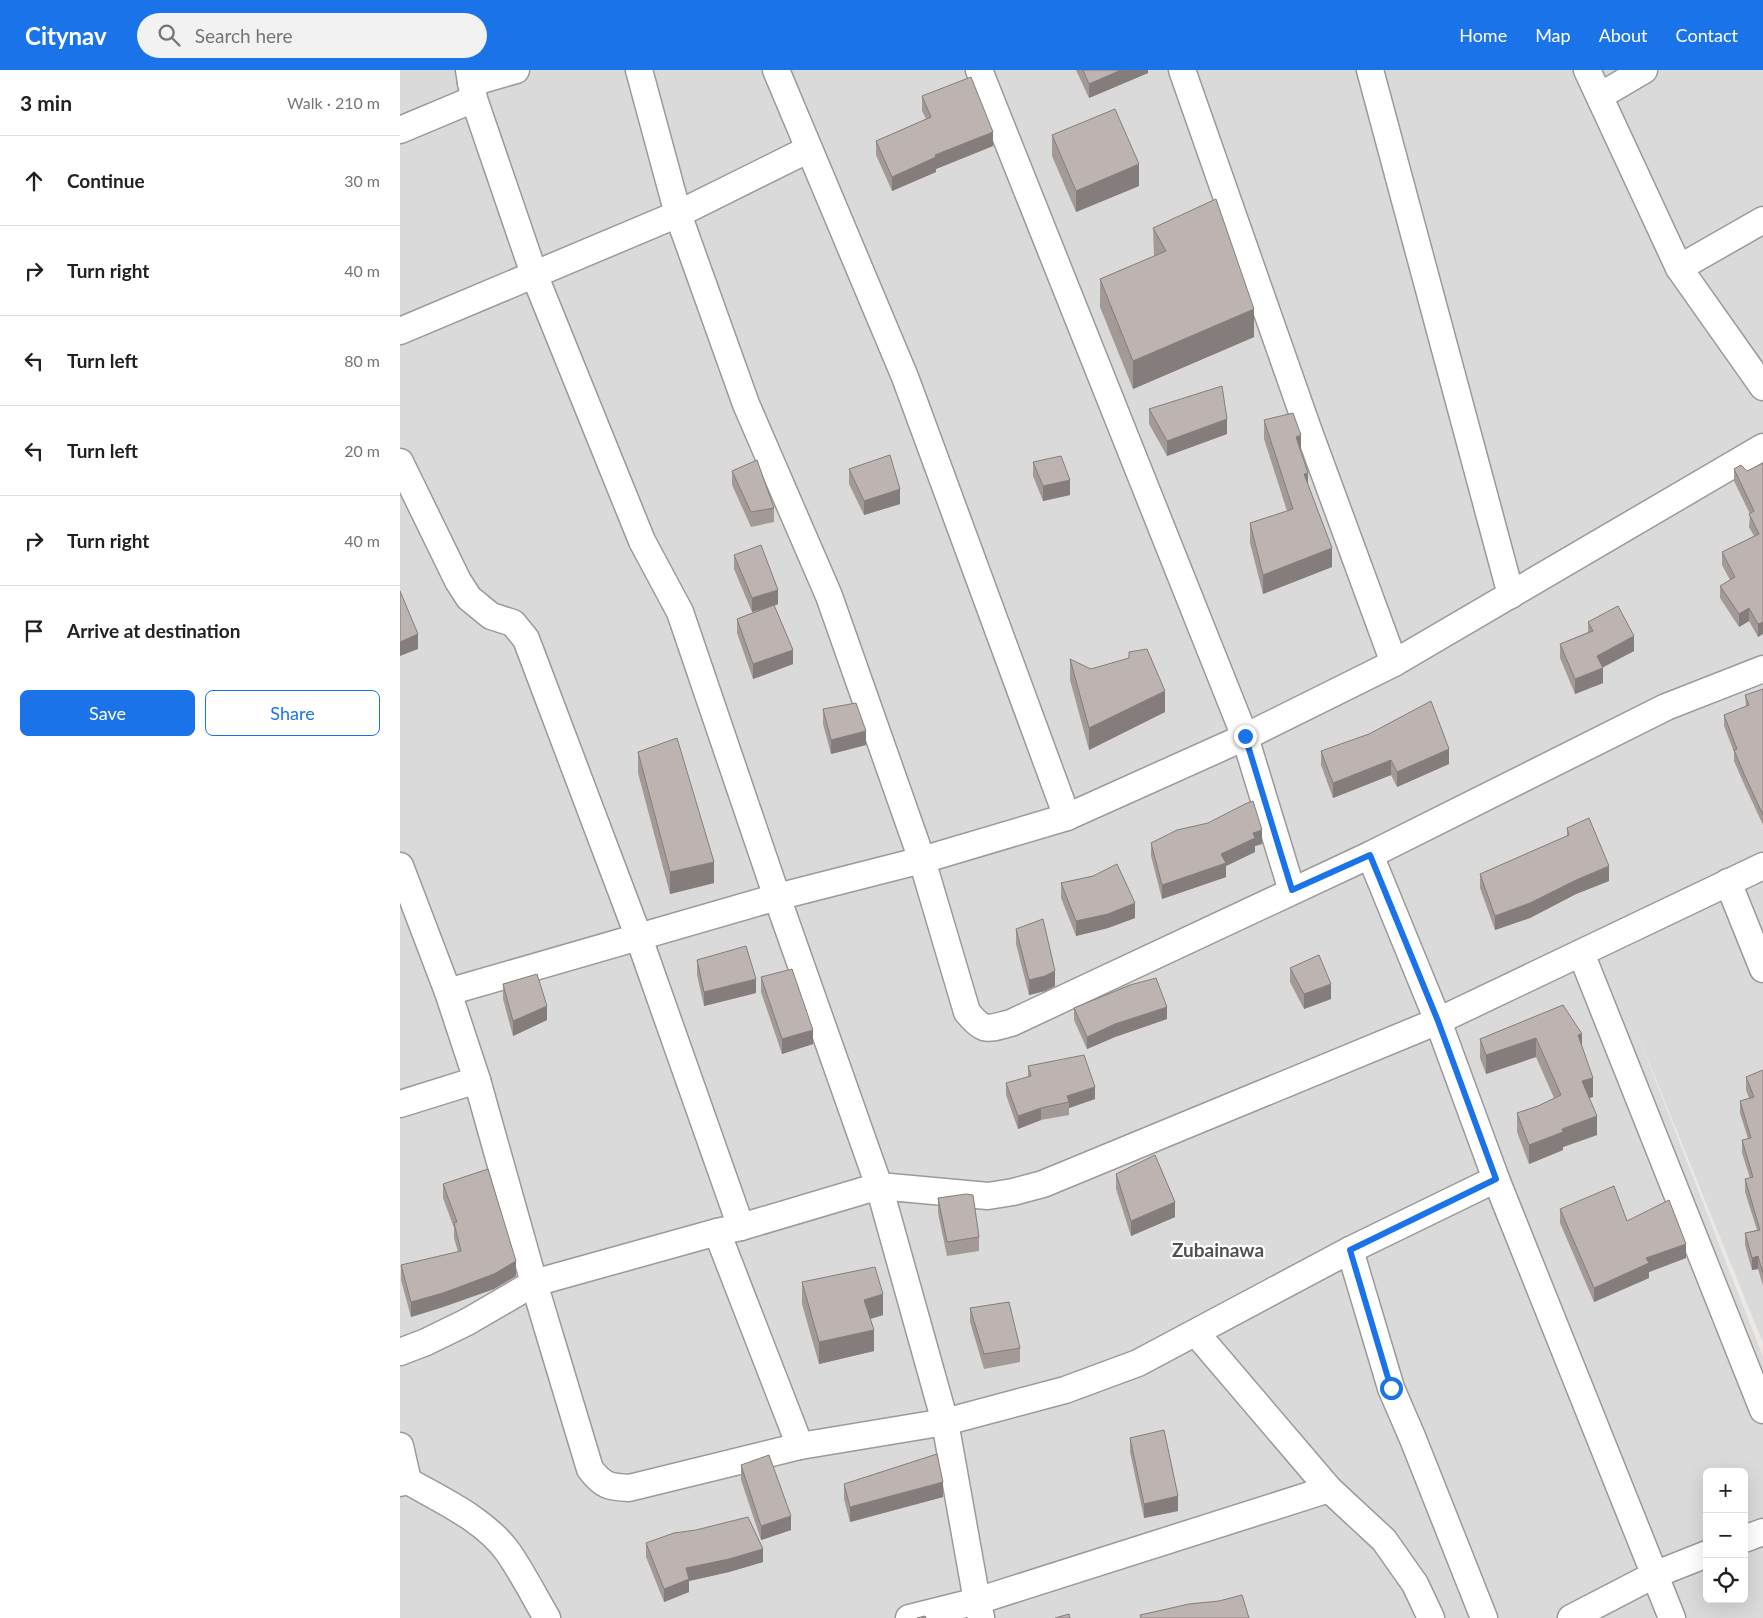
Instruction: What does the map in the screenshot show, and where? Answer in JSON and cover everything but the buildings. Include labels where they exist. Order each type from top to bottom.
[{"type":"street","points":[[400,130],[471,84],[516,70]]},
{"type":"street","points":[[639,70],[678,214],[746,404],[830,596],[922,860],[967,1012],[977,1024],[987,1029],[1011,1023],[1370,855],[1666,707],[1763,669]]},
{"type":"street","points":[[776,70],[905,377],[1067,817]]},
{"type":"street","points":[[979,70],[1245,736],[1292,890]]},
{"type":"street","points":[[1182,70],[1308,429],[1394,663]]},
{"type":"street","points":[[1370,70],[1511,595]]},
{"type":"street","points":[[1587,70],[1679,268],[1763,386]]},
{"type":"street","points":[[1600,96],[1644,70]]},
{"type":"street","points":[[471,84],[534,274],[642,541],[680,612],[777,897],[879,1186],[945,1422],[979,1609]]},
{"type":"street","points":[[400,331],[678,214],[809,149]]},
{"type":"street","points":[[1679,268],[1763,220]]},
{"type":"street","points":[[448,992],[777,897],[922,860],[1067,817],[1245,736],[1394,663],[1763,448]]},
{"type":"street","points":[[400,463],[458,581],[469,598],[491,616],[513,623],[526,639],[638,938],[729,1229],[800,1446]]},
{"type":"street","points":[[1370,855],[1438,1021],[1496,1179],[1672,1618]]},
{"type":"street","points":[[400,866],[410,922],[448,992],[477,1080],[534,1283],[590,1469],[600,1481],[610,1487],[629,1488],[800,1446],[945,1422],[1065,1390],[1138,1363],[1196,1334],[1350,1250],[1496,1179]]},
{"type":"street","points":[[400,1352],[468,1322],[534,1283],[879,1186],[988,1196],[1043,1184],[1438,1021],[1763,866]]},
{"type":"street","points":[[1728,882],[1763,969]]},
{"type":"street","points":[[1581,953],[1763,1410]]},
{"type":"street","points":[[400,1104],[477,1080]]},
{"type":"street","points":[[1350,1250],[1391,1388],[1484,1618]]},
{"type":"street","points":[[1196,1334],[1329,1489],[1384,1540],[1415,1584],[1431,1618]]},
{"type":"street","points":[[400,1446],[404,1482],[466,1514],[484,1528],[507,1550],[547,1618]]},
{"type":"street","points":[[909,1618],[979,1609],[1329,1489]]},
{"type":"street","points":[[1748,1538],[1763,1532]]},
{"type":"street","points":[[1571,1618],[1654,1574],[1703,1556]]},
{"type":"shaded area","points":[[400,70],[1763,70],[1763,1343],[1635,1028],[1763,1357],[1763,1618],[400,1618]]},
{"type":"district","name":"Zubainawa","points":[[1218,1249]]},
{"type":"route","points":[[1245,736],[1292,890],[1370,855],[1438,1021],[1496,1179],[1350,1250],[1391,1388]]}]
